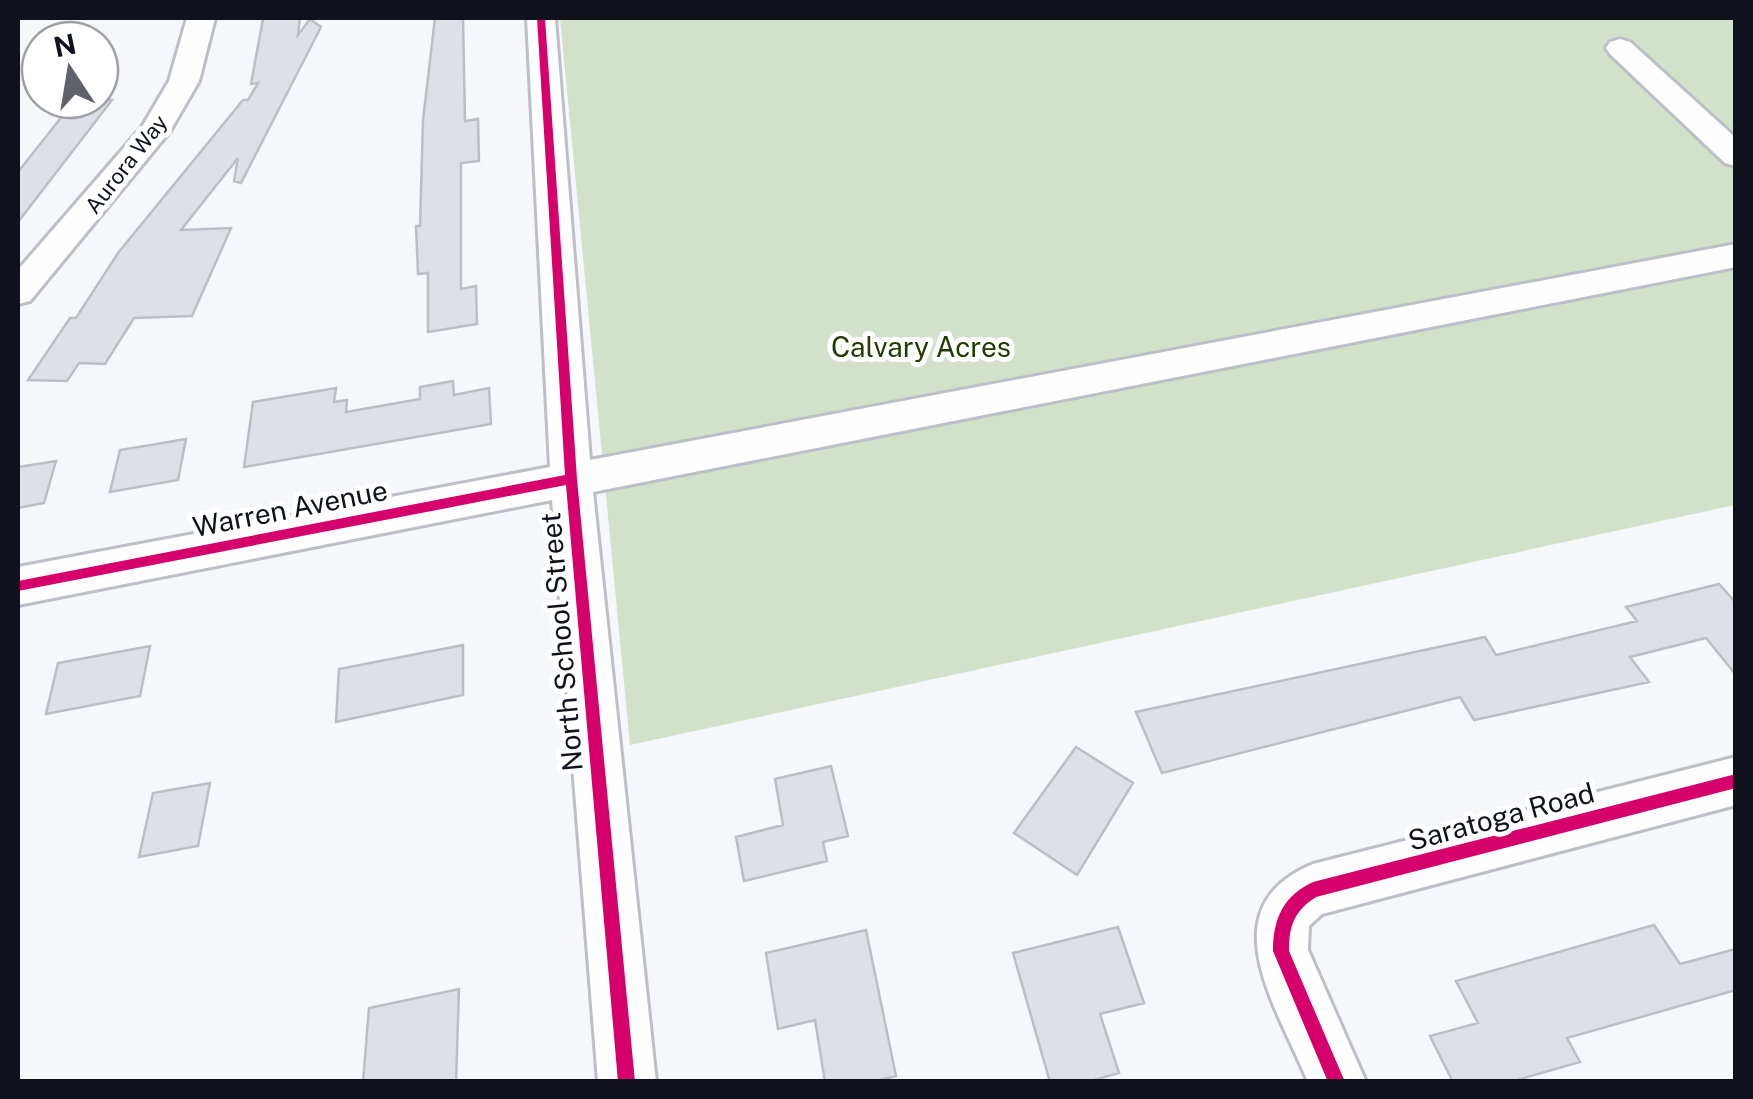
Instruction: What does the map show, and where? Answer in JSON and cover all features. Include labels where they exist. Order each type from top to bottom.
[{"type":"street","name":"Aurora Way","points":[[18,292],[156,131],[184,81],[201,18]]},
{"type":"street","name":"North School Street","points":[[541,18],[572,479],[627,1082]]},
{"type":"street","points":[[1620,48],[1736,156]]},
{"type":"street","name":"Warren Avenue","points":[[18,586],[1736,255]]},
{"type":"street","name":"Saratoga Road","points":[[1337,1082],[1281,951],[1280,930],[1286,912],[1297,898],[1313,890],[1736,781]]},
{"type":"green space","name":"Calvary Acres","points":[[560,18],[1735,18],[1735,505],[630,745]]},
{"type":"building","points":[[300,18],[298,35],[310,19],[321,27],[241,183],[234,181],[238,158],[181,230],[231,228],[192,316],[134,318],[105,364],[79,363],[67,381],[28,380],[70,318],[76,318],[118,253],[243,100],[248,100],[258,83],[251,84],[263,19]]},
{"type":"building","points":[[435,18],[463,18],[465,121],[478,119],[479,161],[461,163],[461,289],[476,286],[477,324],[428,332],[428,273],[418,274],[416,226],[420,226],[423,120]]},
{"type":"building","points":[[59,120],[97,120],[18,222],[18,172]]},
{"type":"building","points":[[453,381],[454,395],[489,388],[491,424],[244,467],[253,402],[336,388],[334,402],[347,400],[346,412],[420,399],[420,387]]},
{"type":"building","points":[[186,439],[178,480],[110,492],[120,450]]},
{"type":"building","points":[[56,461],[44,503],[18,508],[18,467]]},
{"type":"building","points":[[1719,584],[1736,603],[1736,675],[1706,638],[1630,657],[1649,682],[1474,720],[1460,697],[1162,773],[1136,712],[1485,637],[1496,655],[1637,621],[1626,607]]},
{"type":"building","points":[[463,645],[463,695],[336,722],[339,669]]},
{"type":"building","points":[[150,646],[140,696],[46,714],[58,663]]},
{"type":"building","points":[[1076,747],[1133,783],[1077,875],[1014,833]]},
{"type":"building","points":[[831,766],[848,836],[823,842],[827,861],[744,881],[736,837],[783,825],[775,779]]},
{"type":"building","points":[[210,783],[198,846],[139,857],[153,793]]},
{"type":"building","points":[[1654,925],[1680,964],[1736,949],[1736,990],[1567,1038],[1580,1062],[1510,1082],[1453,1082],[1430,1036],[1478,1023],[1456,981]]},
{"type":"building","points":[[1118,927],[1144,1003],[1100,1014],[1119,1073],[1087,1082],[1050,1082],[1013,953]]},
{"type":"building","points":[[866,930],[896,1076],[872,1082],[825,1082],[815,1020],[778,1029],[766,953]]},
{"type":"building","points":[[459,989],[456,1082],[363,1082],[369,1008]]},
{"type":"cycle path","points":[[541,18],[571,479],[627,1082]]},
{"type":"cycle path","points":[[18,586],[571,479]]},
{"type":"cycle path","points":[[1337,1082],[1281,951],[1286,915],[1296,901],[1313,890],[1736,781]]}]
